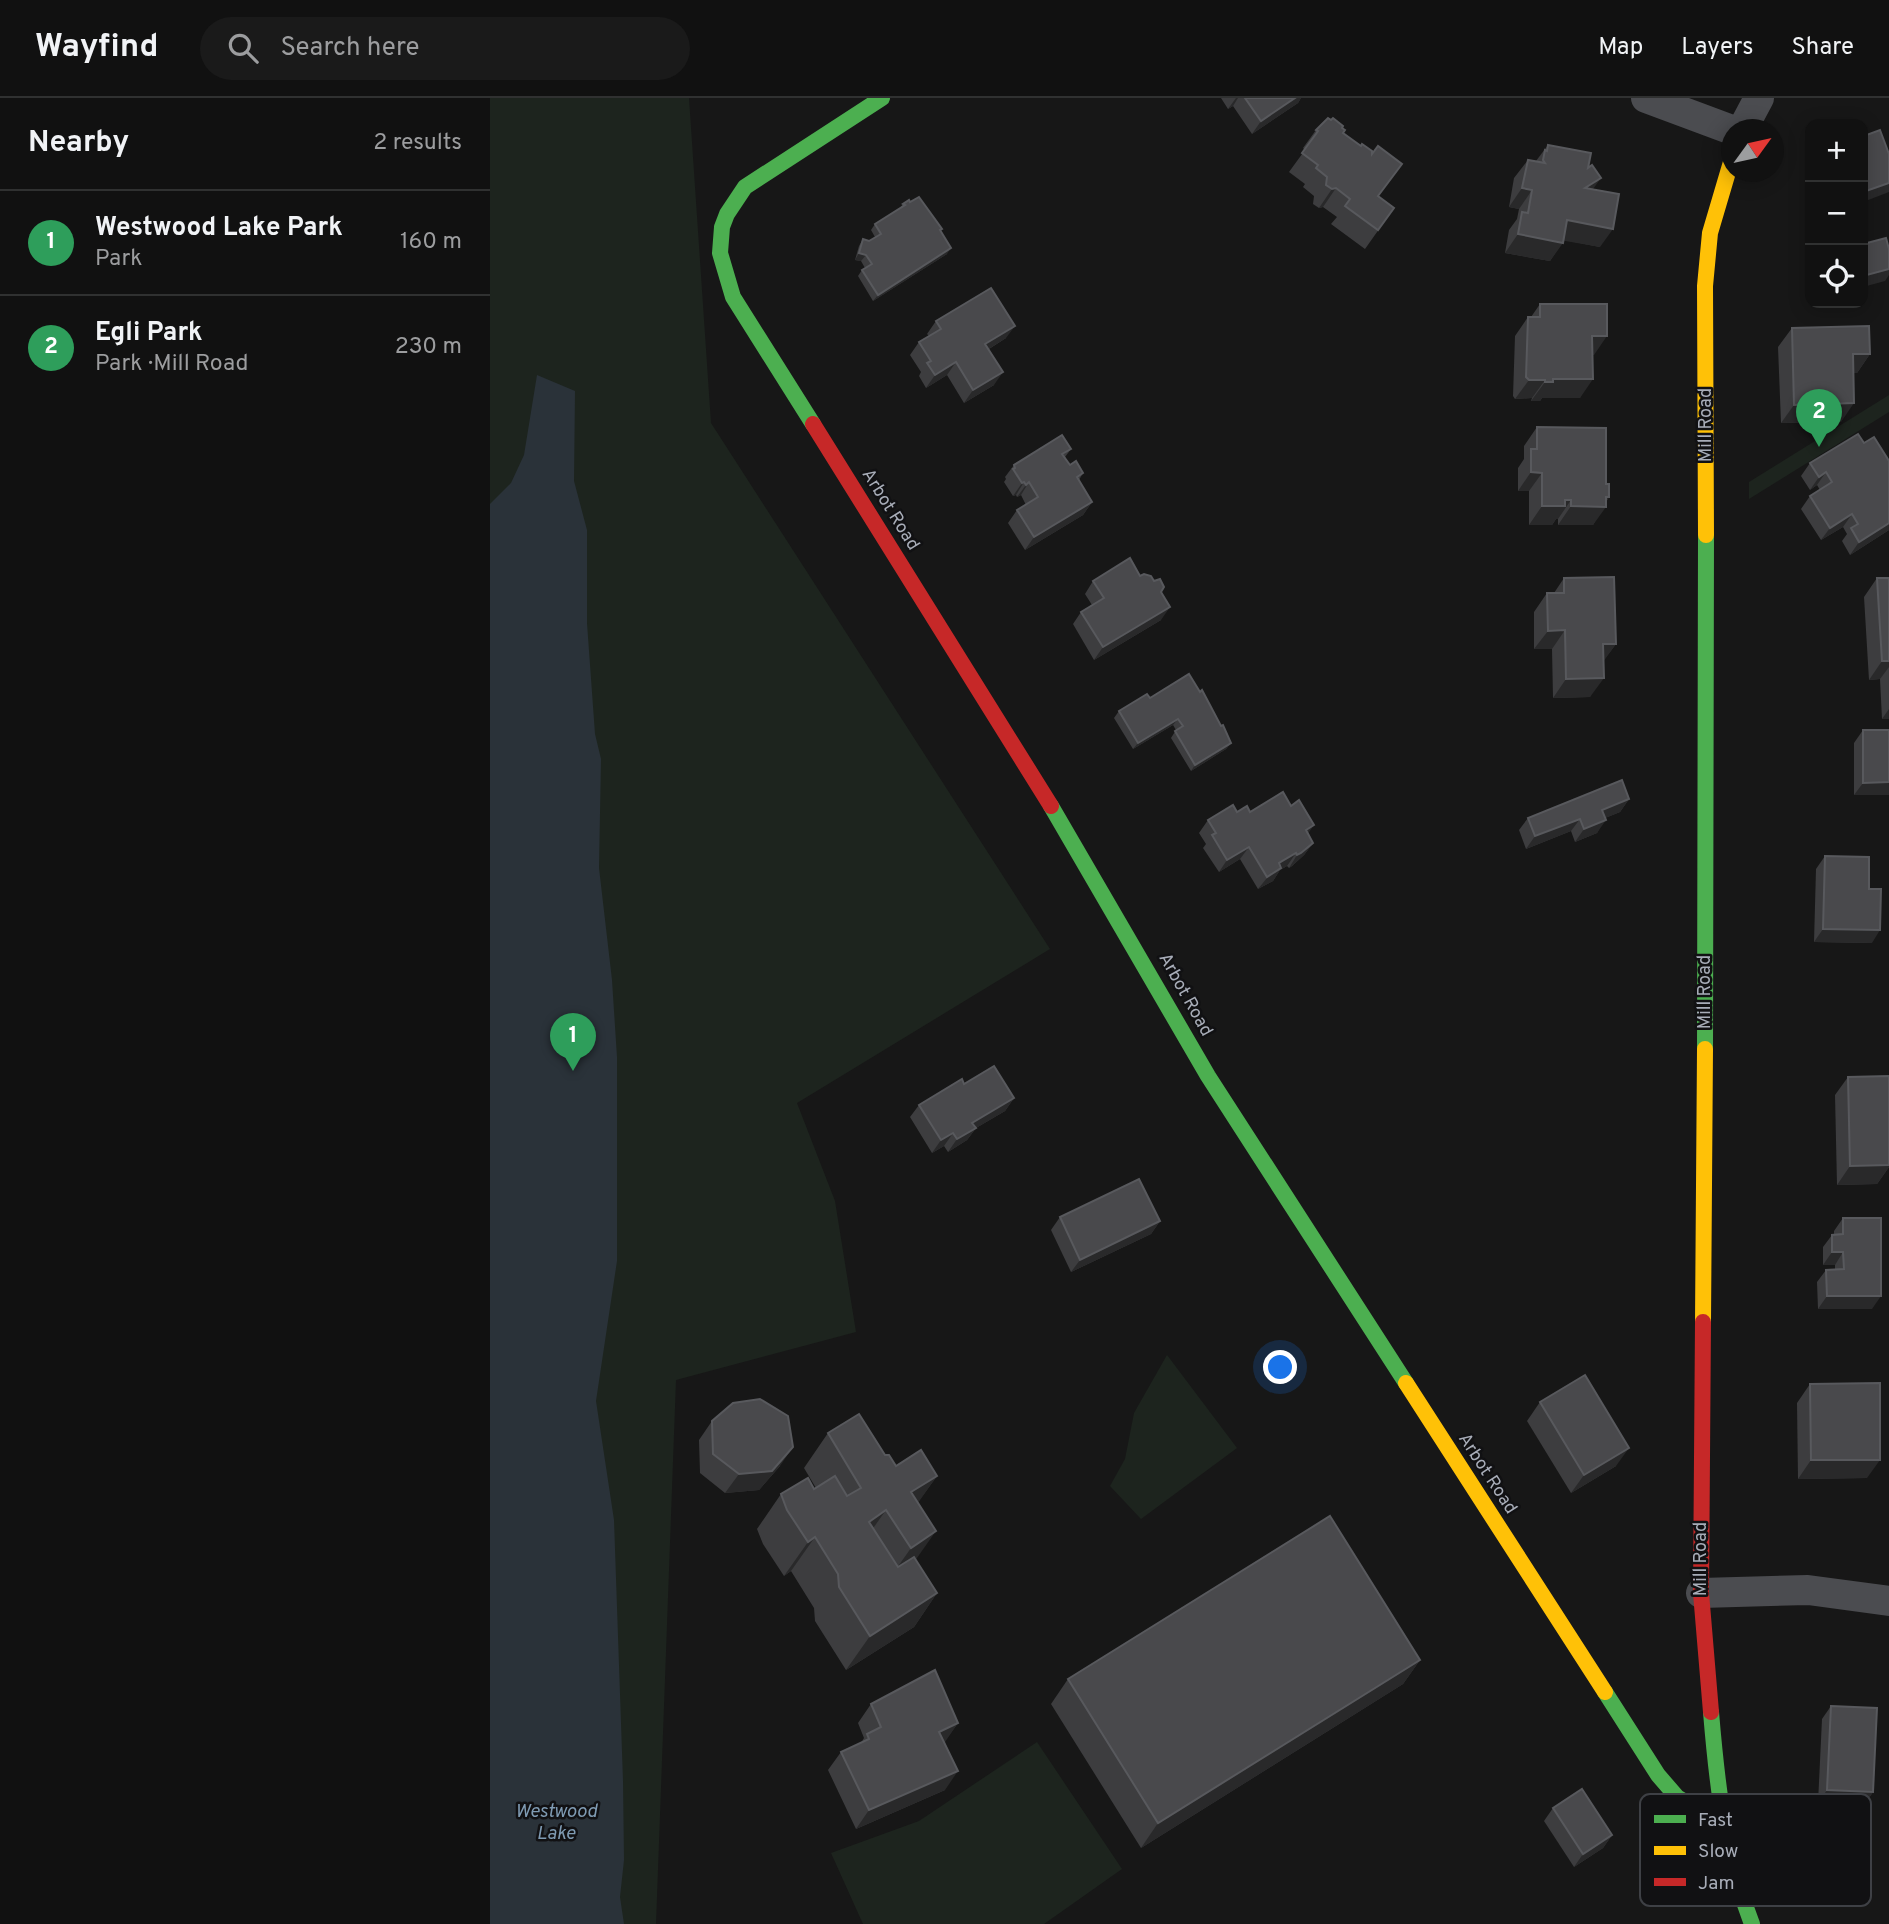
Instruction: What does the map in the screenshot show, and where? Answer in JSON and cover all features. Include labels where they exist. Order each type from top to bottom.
[{"type":"street","points":[[1646,98],[1721,126]]},
{"type":"street","points":[[1748,119],[1759,98]]},
{"type":"street","name":"Arbot Road","points":[[876,102],[745,187],[729,206],[720,228],[719,257],[733,298],[984,698],[1154,977],[1208,1076],[1658,1775],[1674,1794]]},
{"type":"street","name":"Mill Road","points":[[1719,1794],[1700,1593],[1707,681],[1705,286],[1710,233],[1725,182]]},
{"type":"street","points":[[1700,1593],[1808,1590],[1889,1601]]},
{"type":"street","points":[[1745,1906],[1752,1924]]},
{"type":"shaded area","points":[[490,98],[689,98],[711,423],[1050,949],[797,1103],[835,1201],[856,1332],[676,1380],[656,1924],[490,1924]]},
{"type":"shaded area","points":[[1889,395],[1889,412],[1749,499],[1749,482]]},
{"type":"shaded area","points":[[1167,1355],[1237,1448],[1141,1519],[1110,1486],[1125,1459],[1134,1413]]},
{"type":"shaded area","points":[[1037,1742],[1122,1869],[1044,1924],[863,1924],[831,1853],[919,1821]]},
{"type":"water","name":"Westwood Lake","points":[[537,375],[575,391],[574,481],[587,530],[587,623],[595,734],[601,759],[599,868],[612,980],[617,1057],[617,1261],[596,1401],[614,1520],[623,1781],[624,1860],[620,1897],[624,1924],[490,1924],[490,504],[511,483],[524,455]]},
{"type":"building","points":[[1245,98],[1295,98],[1261,121]]},
{"type":"building","points":[[1328,118],[1333,118],[1343,126],[1343,133],[1372,151],[1372,154],[1378,146],[1402,164],[1378,196],[1394,208],[1378,230],[1345,206],[1350,199],[1336,188],[1332,189],[1326,185],[1327,177],[1316,168],[1318,165],[1302,153],[1318,131],[1316,130]]},
{"type":"building","points":[[1880,130],[1889,154],[1889,183],[1868,190],[1868,182],[1868,134]]},
{"type":"building","points":[[1548,145],[1591,153],[1588,168],[1592,165],[1601,178],[1585,188],[1619,194],[1613,229],[1567,220],[1563,243],[1518,234],[1522,212],[1528,213],[1532,190],[1522,188],[1528,160],[1545,163],[1543,160]]},
{"type":"building","points":[[919,197],[942,229],[940,230],[951,248],[878,295],[862,270],[872,264],[866,255],[859,253],[863,239],[869,241],[881,234],[875,224],[909,200],[910,202]]},
{"type":"building","points":[[1886,238],[1889,269],[1868,275],[1868,243]]},
{"type":"building","points":[[991,288],[1015,326],[985,344],[1003,372],[973,390],[956,362],[935,375],[927,363],[931,361],[919,342],[941,329],[936,321]]},
{"type":"building","points":[[1540,304],[1607,304],[1607,336],[1592,336],[1593,379],[1553,379],[1553,382],[1545,382],[1529,380],[1526,377],[1528,317],[1540,317]]},
{"type":"building","points":[[1869,326],[1870,354],[1853,354],[1854,403],[1794,405],[1792,328]]},
{"type":"building","points":[[1537,427],[1606,428],[1606,484],[1609,484],[1609,497],[1606,497],[1606,507],[1571,506],[1571,500],[1565,500],[1565,506],[1542,506],[1542,473],[1531,472],[1531,449],[1537,449]]},
{"type":"building","points":[[1858,434],[1864,443],[1874,437],[1889,461],[1889,523],[1859,542],[1851,528],[1858,524],[1852,514],[1830,528],[1810,496],[1832,482],[1826,472],[1819,477],[1810,463]]},
{"type":"building","points":[[1062,435],[1071,449],[1062,454],[1070,465],[1076,461],[1083,473],[1077,477],[1092,502],[1034,537],[1017,510],[1038,497],[1029,482],[1026,485],[1022,483],[1013,469],[1014,465]]},
{"type":"building","points":[[1130,558],[1140,576],[1151,576],[1154,581],[1160,579],[1164,587],[1161,592],[1170,607],[1103,647],[1081,612],[1104,598],[1093,581]]},
{"type":"building","points":[[1614,577],[1616,644],[1603,644],[1604,678],[1566,679],[1565,630],[1548,631],[1547,593],[1564,593],[1564,578]]},
{"type":"building","points":[[1877,578],[1889,578],[1889,661],[1882,661]]},
{"type":"building","points":[[1189,674],[1200,692],[1202,690],[1231,743],[1195,765],[1175,731],[1183,726],[1178,719],[1138,743],[1119,711],[1147,694],[1150,698]]},
{"type":"building","points":[[1863,730],[1889,730],[1889,782],[1863,783]]},
{"type":"building","points":[[1622,780],[1629,799],[1602,810],[1606,820],[1584,829],[1580,819],[1535,836],[1528,818]]},
{"type":"building","points":[[1283,792],[1291,806],[1299,800],[1314,825],[1306,830],[1313,843],[1301,853],[1279,863],[1281,868],[1267,877],[1249,847],[1227,860],[1212,835],[1216,833],[1208,820],[1233,805],[1237,812],[1247,806],[1250,812]]},
{"type":"building","points":[[1825,856],[1869,857],[1869,889],[1881,889],[1880,930],[1823,929]]},
{"type":"building","points":[[994,1066],[1014,1098],[972,1123],[976,1128],[957,1139],[953,1133],[941,1140],[919,1105],[962,1079],[964,1084]]},
{"type":"building","points":[[1889,1076],[1889,1165],[1850,1166],[1848,1077]]},
{"type":"building","points":[[1139,1179],[1160,1221],[1080,1260],[1060,1217]]},
{"type":"building","points":[[1843,1218],[1881,1218],[1881,1296],[1827,1296],[1826,1270],[1844,1269],[1843,1252],[1832,1252],[1832,1235],[1843,1234]]},
{"type":"building","points":[[1585,1375],[1629,1448],[1584,1475],[1540,1402]]},
{"type":"building","points":[[1880,1383],[1880,1460],[1811,1460],[1810,1384]]},
{"type":"building","points":[[760,1399],[788,1416],[793,1447],[772,1471],[739,1474],[713,1454],[712,1421],[733,1403]]},
{"type":"building","points":[[859,1414],[885,1455],[889,1455],[896,1466],[921,1450],[937,1476],[911,1492],[936,1531],[911,1548],[886,1510],[869,1522],[898,1567],[914,1557],[937,1593],[870,1636],[839,1587],[838,1574],[815,1537],[808,1542],[787,1510],[781,1494],[808,1478],[814,1489],[835,1476],[847,1496],[861,1488],[828,1433]]},
{"type":"building","points":[[1330,1516],[1420,1660],[1158,1823],[1068,1679]]},
{"type":"building","points":[[935,1670],[958,1723],[939,1732],[958,1771],[869,1810],[841,1752],[869,1739],[867,1734],[881,1727],[871,1704]]},
{"type":"building","points":[[1831,1706],[1877,1708],[1873,1792],[1827,1790]]},
{"type":"building","points":[[1582,1789],[1612,1835],[1583,1854],[1553,1808]]},
{"type":"traffic: fast","points":[[813,424],[733,297],[720,253],[722,227],[727,214],[745,187],[882,98]]},
{"type":"traffic: fast","points":[[1705,1049],[1706,535]]},
{"type":"traffic: fast","points":[[1051,806],[1208,1076],[1406,1383]]},
{"type":"traffic: fast","points":[[1605,1692],[1658,1775],[1674,1794]]},
{"type":"traffic: fast","points":[[1711,1712],[1720,1794]]},
{"type":"traffic: fast","points":[[1746,1906],[1752,1924]]},
{"type":"traffic: slow","points":[[1706,535],[1705,286],[1710,233],[1725,182]]},
{"type":"traffic: slow","points":[[1703,1322],[1705,1049]]},
{"type":"traffic: slow","points":[[1406,1383],[1605,1692]]},
{"type":"traffic: jam","points":[[813,424],[1051,806]]},
{"type":"traffic: jam","points":[[1703,1322],[1701,1593],[1711,1712]]},
{"type":"place","name":"Egli Park","points":[[1819,447]]},
{"type":"place","name":"Westwood Lake Park","points":[[573,1071]]}]
